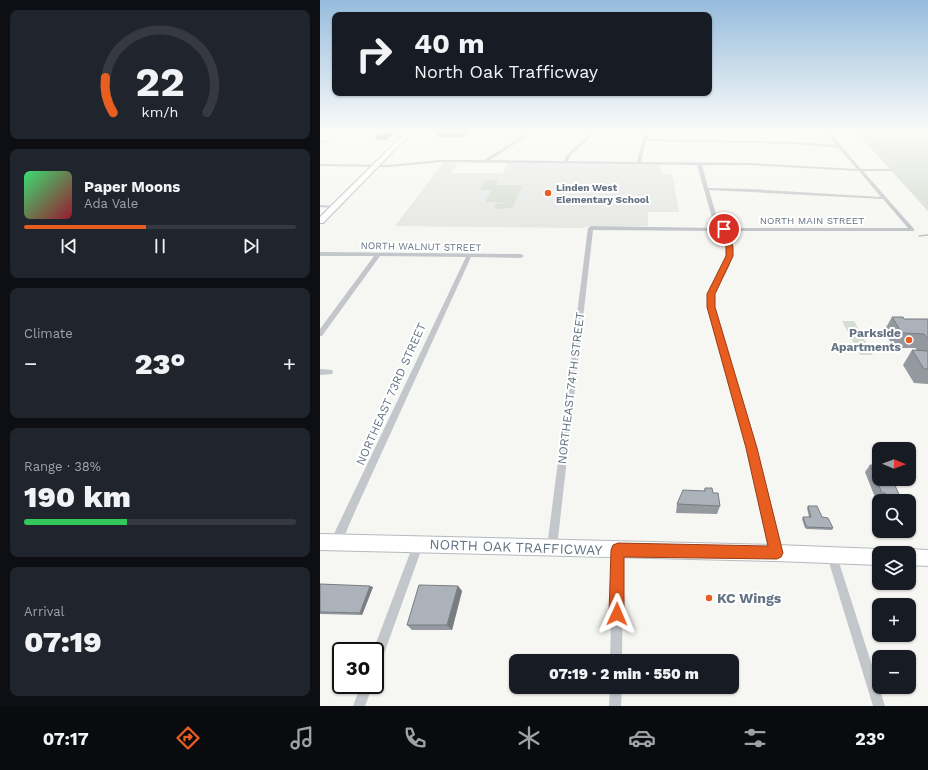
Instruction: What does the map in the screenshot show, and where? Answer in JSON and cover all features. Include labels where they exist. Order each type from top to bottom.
[{"type":"main road","points":[[320,221],[379,163]]},
{"type":"main road","name":"NORTH OAK TRAFFICWAY","points":[[328,542],[777,553],[872,557]]},
{"type":"main road","points":[[916,557],[928,558]]},
{"type":"street","points":[[320,164],[376,166],[419,163]]},
{"type":"street","points":[[635,163],[700,163],[890,170]]},
{"type":"street","points":[[700,163],[706,189],[721,229],[730,247],[730,256],[711,294],[711,307],[751,448],[777,553]]},
{"type":"street","points":[[854,163],[884,198]]},
{"type":"street","points":[[706,189],[745,189],[837,197],[884,198]]},
{"type":"street","name":"NORTH MAIN STREET","points":[[591,228],[706,230],[912,230],[884,198]]},
{"type":"street","points":[[320,206],[335,207]]},
{"type":"street","name":"NORTHEAST 74TH STREET","points":[[552,547],[591,228]]},
{"type":"street","name":"NORTH WALNUT STREET","points":[[320,254],[521,256]]},
{"type":"street","points":[[320,334],[378,255]]},
{"type":"street","name":"NORTHEAST 73RD STREET","points":[[328,542],[379,451],[440,314],[470,256]]},
{"type":"street","points":[[320,372],[329,372]]},
{"type":"street","points":[[382,642],[418,545]]},
{"type":"street","points":[[616,654],[618,550]]},
{"type":"street","points":[[832,556],[879,706]]},
{"type":"street","points":[[359,706],[364,694]]},
{"type":"street","points":[[615,706],[616,694]]},
{"type":"shaded area","name":"Linden West Elementary School","points":[[443,163],[458,163],[451,173],[503,173],[507,163],[660,165],[662,174],[672,174],[679,212],[648,212],[648,226],[588,226],[583,228],[395,226]]},
{"type":"shaded area","points":[[884,163],[928,163],[928,211]]},
{"type":"shaded area","points":[[486,180],[498,180],[496,185],[523,185],[512,208],[498,209],[494,207],[496,204],[513,203],[485,202],[492,190],[479,190]]},
{"type":"shaded area","points":[[842,321],[854,321],[873,355],[860,355]]},
{"type":"building","points":[[892,317],[903,317],[904,319],[928,319],[928,339],[924,334],[902,333]]},
{"type":"building","points":[[912,350],[928,351],[928,369],[924,369]]},
{"type":"building","points":[[879,486],[895,486],[899,494],[885,494],[882,493]]},
{"type":"building","points":[[705,488],[712,488],[713,493],[718,493],[720,506],[677,504],[683,490],[705,491]]},
{"type":"building","points":[[808,506],[817,506],[822,517],[828,518],[833,528],[806,526],[803,517],[811,517]]},
{"type":"building","points":[[320,584],[370,586],[360,613],[320,612]]},
{"type":"building","points":[[419,585],[458,586],[447,625],[407,625]]},
{"type":"waterway","points":[[919,236],[928,235]]},
{"type":"place","name":"Linden West Elementary School","points":[[548,193]]},
{"type":"place","name":"Parkside Apartments","points":[[909,340]]},
{"type":"place","name":"KC Wings","points":[[709,598]]},
{"type":"route","points":[[617,614],[618,550],[777,553],[751,448],[710,302],[714,286],[730,256],[730,247],[724,229]]}]
